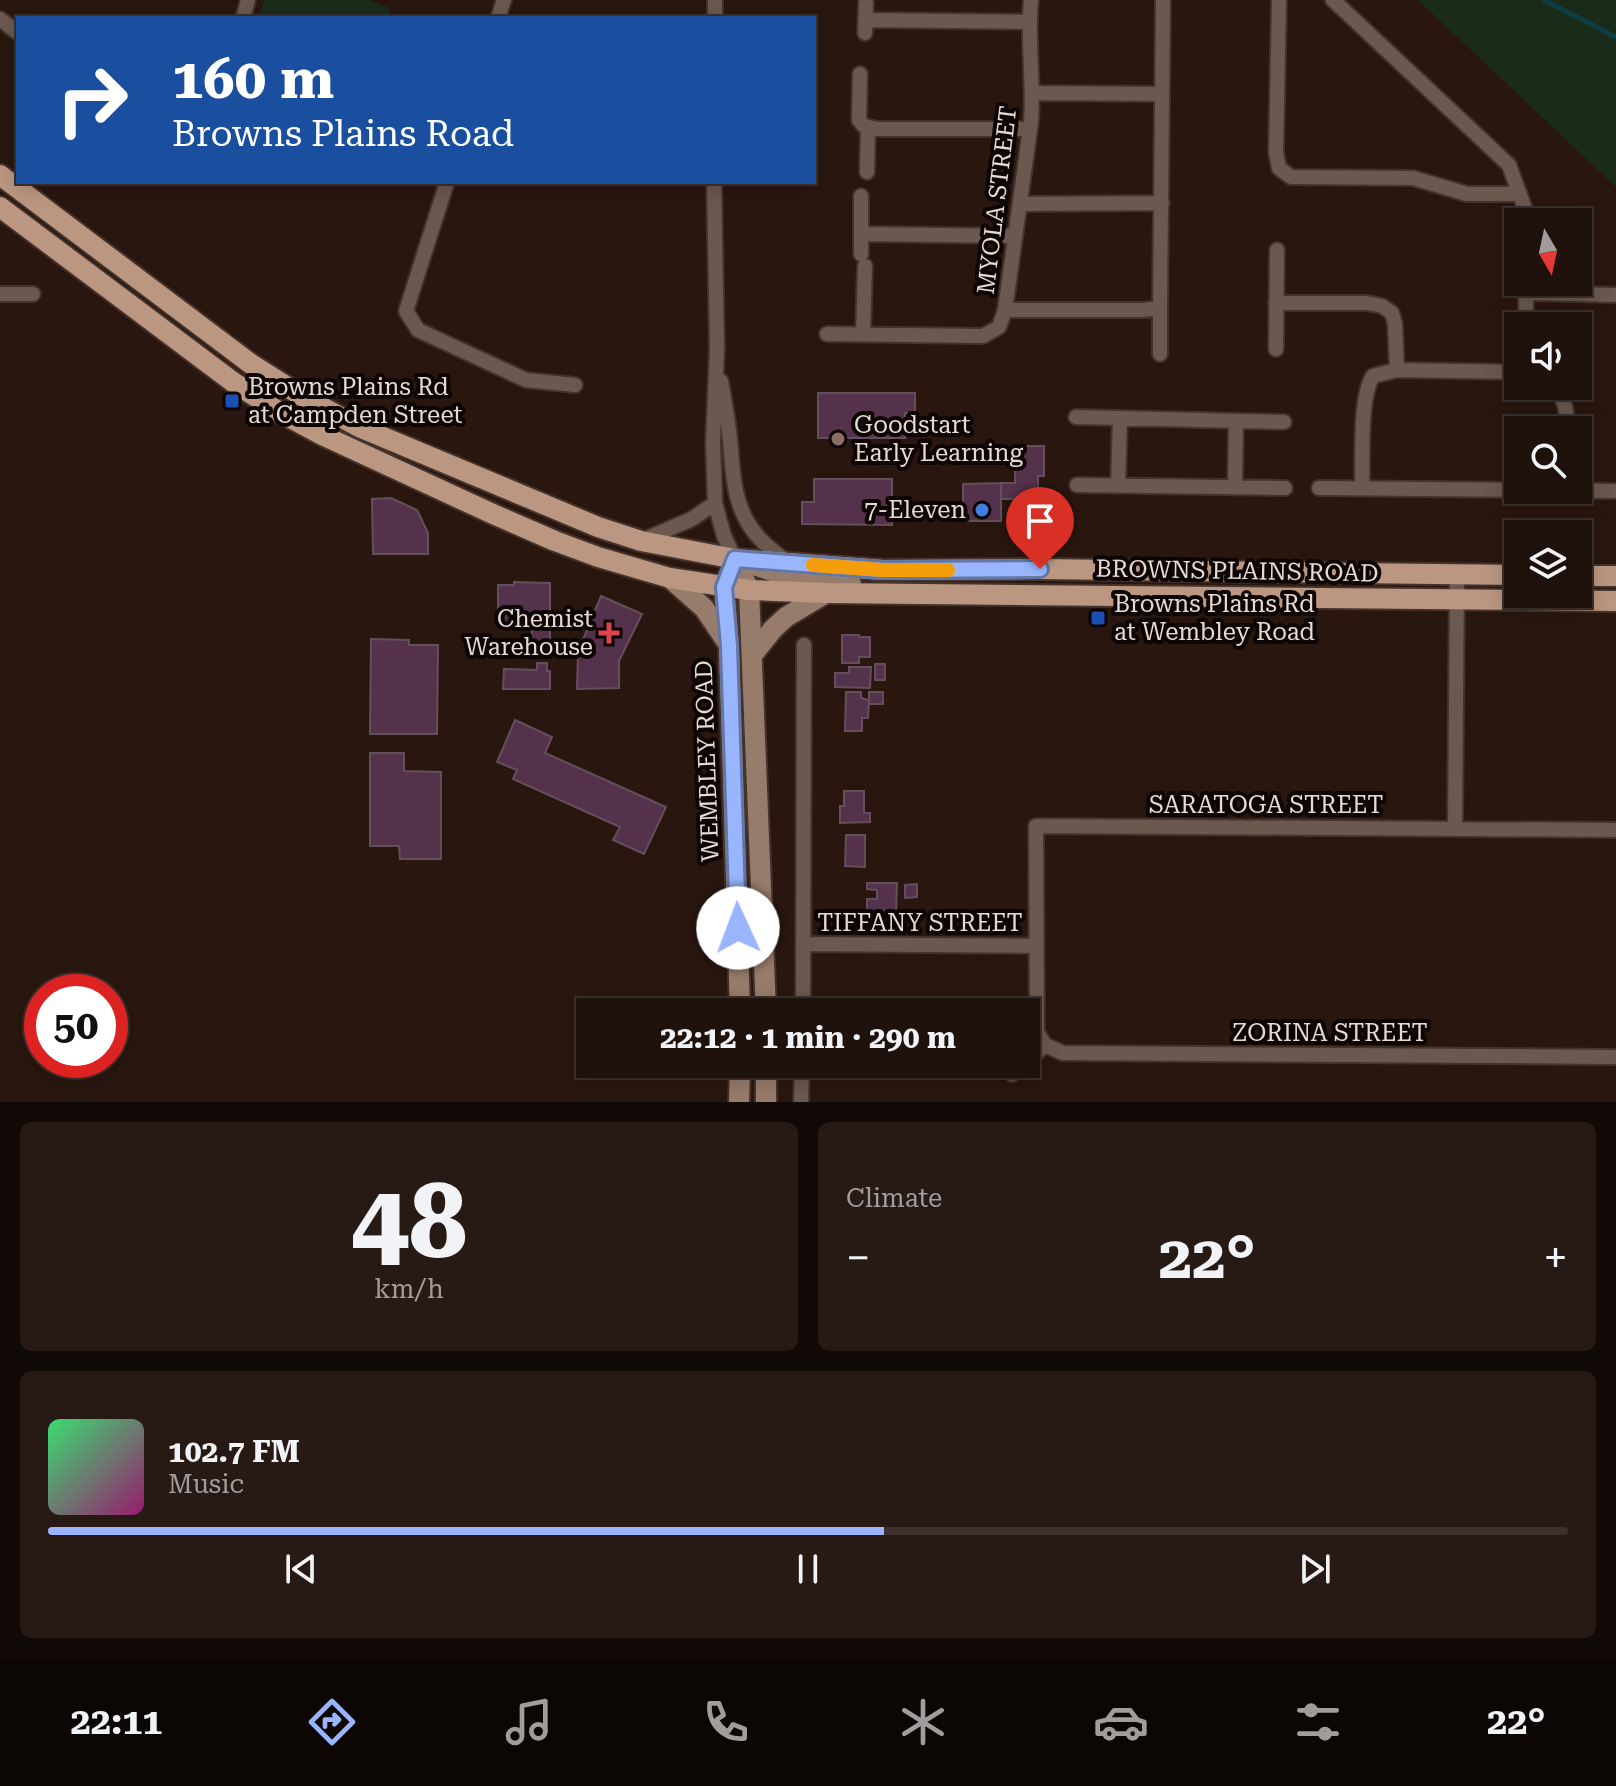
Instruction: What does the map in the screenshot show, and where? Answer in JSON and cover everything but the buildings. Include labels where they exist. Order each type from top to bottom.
[{"type":"main road","name":"BROWNS PLAINS ROAD","points":[[0,175],[251,364],[300,395],[359,427],[598,527],[641,541],[735,559],[883,570],[1504,575]]},
{"type":"main road","name":"BROWNS PLAINS ROAD","points":[[0,207],[233,382],[281,413],[322,435],[555,541],[670,578],[749,590],[826,593],[1616,601]]},
{"type":"main road","points":[[735,559],[795,579],[860,584],[884,592]]},
{"type":"main road","name":"WEMBLEY ROAD","points":[[735,559],[724,587],[729,646],[740,998]]},
{"type":"main road","name":"WEMBLEY ROAD","points":[[735,559],[749,590],[765,998]]},
{"type":"main road","points":[[1592,576],[1616,576]]},
{"type":"main road","points":[[670,578],[704,608],[729,646]]},
{"type":"main road","points":[[753,654],[786,617],[826,593]]},
{"type":"main road","points":[[739,1102],[740,1078]]},
{"type":"main road","points":[[766,1078],[766,1102]]},
{"type":"street","name":"MYOLA STREET","points":[[827,334],[983,336],[999,327],[1005,310],[1030,129],[1033,93],[1031,0]]},
{"type":"street","points":[[1160,354],[1163,0]]},
{"type":"street","points":[[1279,0],[1276,152],[1279,168],[1291,177],[1413,178],[1467,194],[1520,194]]},
{"type":"street","points":[[1333,0],[1509,165],[1524,208]]},
{"type":"street","points":[[866,3],[866,27],[1030,22]]},
{"type":"street","points":[[0,19],[16,31]]},
{"type":"street","points":[[860,74],[859,120],[864,126],[1030,129]]},
{"type":"street","points":[[1033,93],[1162,94]]},
{"type":"street","points":[[867,172],[868,127]]},
{"type":"street","points":[[446,184],[406,311],[418,330],[526,380],[575,385]]},
{"type":"street","name":"WEMBLEY ROAD","points":[[714,184],[717,349],[713,443],[715,503],[724,536],[735,559]]},
{"type":"street","points":[[861,196],[863,334]]},
{"type":"street","points":[[1020,204],[1162,203]]},
{"type":"street","points":[[861,230],[865,234],[878,236],[1015,236]]},
{"type":"street","points":[[1276,349],[1277,250]]},
{"type":"street","points":[[1592,293],[1616,295]]},
{"type":"street","points":[[0,294],[33,294]]},
{"type":"street","points":[[1276,303],[1367,303],[1382,306],[1392,313],[1395,324],[1397,370]]},
{"type":"street","points":[[1005,310],[1160,308]]},
{"type":"street","name":"WEMBLEY ROAD","points":[[717,349],[740,506],[754,532],[788,563]]},
{"type":"street","points":[[1362,488],[1367,386],[1373,376],[1397,370],[1504,372]]},
{"type":"street","points":[[1076,417],[1284,422]]},
{"type":"street","points":[[1118,486],[1120,418]]},
{"type":"street","points":[[1235,488],[1236,421]]},
{"type":"street","points":[[1077,485],[1285,488]]},
{"type":"street","points":[[1319,488],[1504,489]]},
{"type":"street","points":[[1592,491],[1614,491]]},
{"type":"street","points":[[641,541],[692,519],[715,503]]},
{"type":"street","points":[[1455,829],[1457,575]]},
{"type":"street","points":[[803,998],[804,645]]},
{"type":"street","name":"SARATOGA STREET","points":[[1036,946],[1036,826],[1616,830]]},
{"type":"street","name":"TIFFANY STREET","points":[[804,944],[1036,946]]},
{"type":"street","points":[[1036,946],[1037,1032],[1045,1045],[1040,1049]]},
{"type":"street","name":"ZORINA STREET","points":[[1045,1045],[1063,1053],[1616,1057]]},
{"type":"street","points":[[801,1102],[802,1078]]},
{"type":"green space","points":[[264,0],[369,0],[390,8],[388,16],[259,16]]},
{"type":"green space","points":[[1418,0],[1616,0],[1616,187]]},
{"type":"waterway","points":[[1544,0],[1616,37]]},
{"type":"slow traffic","points":[[813,565],[883,570],[948,570]]},
{"type":"place","name":"Browns Plains Rd at Campden Street","points":[[232,401]]},
{"type":"place","name":"Goodstart Early Learning","points":[[838,439]]},
{"type":"place","name":"7-Eleven","points":[[982,510]]},
{"type":"place","name":"Browns Plains Rd at Wembley Road","points":[[1098,618]]},
{"type":"place","name":"Chemist Warehouse","points":[[609,633]]},
{"type":"route","points":[[738,928],[729,646],[724,587],[735,559],[883,570],[1040,569]]}]
